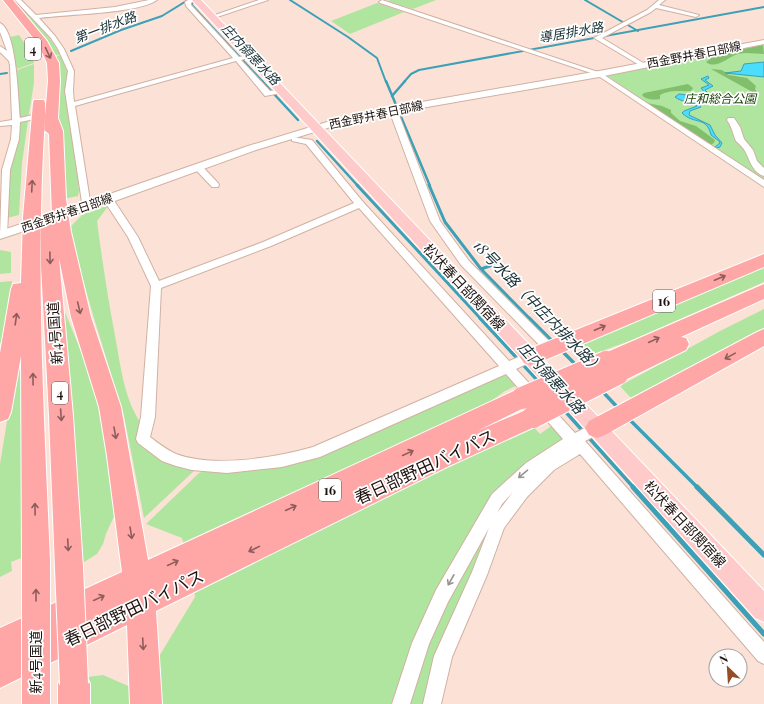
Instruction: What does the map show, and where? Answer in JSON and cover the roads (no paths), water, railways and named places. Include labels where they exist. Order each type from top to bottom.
[{"type":"highway","name":"新4号国道","points":[[8,0],[43,44],[52,63],[54,81],[44,116]]},
{"type":"highway","name":"4","points":[[3,20],[32,46]]},
{"type":"highway","name":"新4号国道","points":[[40,94],[44,116],[47,220],[61,416],[74,694]]},
{"type":"highway","points":[[44,116],[56,131],[47,220],[62,232],[81,317],[104,386],[114,428],[139,592],[146,704]]},
{"type":"highway","name":"新4号国道","points":[[36,704],[36,562],[47,220]]},
{"type":"highway","name":"4","points":[[0,412],[6,346],[19,296],[22,246],[47,220]]},
{"type":"highway","name":"16","points":[[536,356],[764,260]]},
{"type":"highway","name":"春日部野田バイパス","points":[[0,672],[139,592],[416,450],[527,408],[611,368],[764,291]]},
{"type":"highway","name":"春日部野田バイパス","points":[[611,368],[764,302]]},
{"type":"highway","points":[[585,436],[764,337]]},
{"type":"highway","name":"春日部野田バイパス","points":[[0,644],[139,592]]},
{"type":"main road","name":"松伏春日部関宿線","points":[[196,0],[212,17],[242,57],[276,92],[315,128],[536,356],[585,436],[764,610]]},
{"type":"main road","name":"西金野井春日部線","points":[[1,235],[252,148],[315,128],[393,110],[599,74],[764,42]]},
{"type":"street","points":[[18,0],[35,16],[53,37],[61,49],[71,71],[69,92],[86,206]]},
{"type":"street","points":[[35,16],[54,13],[120,9],[141,5],[154,0]]},
{"type":"street","points":[[192,0],[188,2],[188,5],[242,57]]},
{"type":"street","points":[[212,17],[265,0]]},
{"type":"street","points":[[643,65],[597,38],[649,11],[662,0]]},
{"type":"street","points":[[382,2],[599,74],[764,184]]},
{"type":"street","points":[[655,6],[696,15]]},
{"type":"street","points":[[1,235],[6,170],[15,140],[16,121],[12,61],[3,20]]},
{"type":"street","points":[[0,48],[3,56],[12,61]]},
{"type":"street","points":[[72,105],[242,57]]},
{"type":"street","points":[[393,110],[435,221],[464,263],[536,356],[585,436],[764,655]]},
{"type":"street","points":[[0,124],[44,116]]},
{"type":"street","points":[[731,120],[736,127],[740,140],[749,150],[753,162],[764,173]]},
{"type":"street","points":[[295,139],[309,142],[360,204],[536,356]]},
{"type":"street","points":[[198,167],[215,185]]},
{"type":"street","points":[[108,199],[133,237],[156,286],[148,417],[143,439],[154,448],[175,460],[203,466],[259,464],[289,461],[315,453],[536,356]]},
{"type":"street","points":[[156,286],[267,244],[360,204]]},
{"type":"street","points":[[401,704],[421,643],[439,603],[497,499],[508,486],[533,465],[585,436]]},
{"type":"street","points":[[432,704],[443,656],[479,574],[498,524],[522,492],[549,466],[585,436]]},
{"type":"water","points":[[764,62],[764,77],[725,73],[741,71],[744,64]]},
{"type":"water","points":[[708,76],[709,78],[705,80],[713,86],[705,90],[710,95],[694,99],[701,107],[690,111],[689,115],[710,125],[715,135],[722,143],[720,147],[717,148],[715,147],[720,143],[711,135],[706,125],[687,117],[682,113],[697,106],[675,97],[679,94],[695,96],[706,94],[701,88],[709,85],[701,79]]},
{"type":"waterway","name":"第一排水路","points":[[71,51],[121,30],[162,16],[188,0]]},
{"type":"waterway","name":"18号水路（中庄内排水路）","points":[[290,0],[348,37],[377,58],[386,82]]},
{"type":"waterway","points":[[585,0],[637,30]]},
{"type":"waterway","name":"庄内領悪水路","points":[[194,2],[191,4],[263,82]]},
{"type":"waterway","name":"導居排水路","points":[[637,30],[764,7]]},
{"type":"waterway","name":"導居排水路","points":[[404,82],[411,74],[419,70],[637,30]]},
{"type":"waterway","name":"第一排水路","points":[[0,74],[7,73]]},
{"type":"waterway","name":"庄内領悪水路","points":[[262,81],[298,120]]},
{"type":"waterway","name":"18号水路（中庄内排水路）","points":[[386,81],[392,96]]},
{"type":"waterway","name":"導居排水路","points":[[392,96],[405,81]]},
{"type":"waterway","name":"18号水路（中庄内排水路）","points":[[392,96],[430,186]]},
{"type":"waterway","name":"庄内領悪水路","points":[[317,141],[358,186]]},
{"type":"waterway","name":"庄内領悪水路","points":[[357,185],[481,319]]},
{"type":"waterway","name":"18号水路（中庄内排水路）","points":[[429,185],[445,222],[481,269]]},
{"type":"waterway","points":[[481,269],[498,263]]},
{"type":"waterway","name":"18号水路（中庄内排水路）","points":[[481,269],[530,319]]},
{"type":"waterway","name":"庄内領悪水路","points":[[480,318],[540,383]]},
{"type":"waterway","name":"18号水路（中庄内排水路）","points":[[530,319],[554,343]]},
{"type":"waterway","name":"18号水路（中庄内排水路）","points":[[561,350],[576,365]]},
{"type":"waterway","name":"18号水路（中庄内排水路）","points":[[602,391],[620,410]]},
{"type":"waterway","name":"庄内領悪水路","points":[[564,410],[634,488]]},
{"type":"waterway","name":"18号水路（中庄内排水路）","points":[[628,418],[697,487]]},
{"type":"waterway","name":"庄内領悪水路","points":[[633,487],[764,634]]},
{"type":"waterway","name":"18号水路（中庄内排水路）","points":[[697,487],[764,555]]},
{"type":"park label","name":"庄和総合公園","points":[[720,99]]}]
